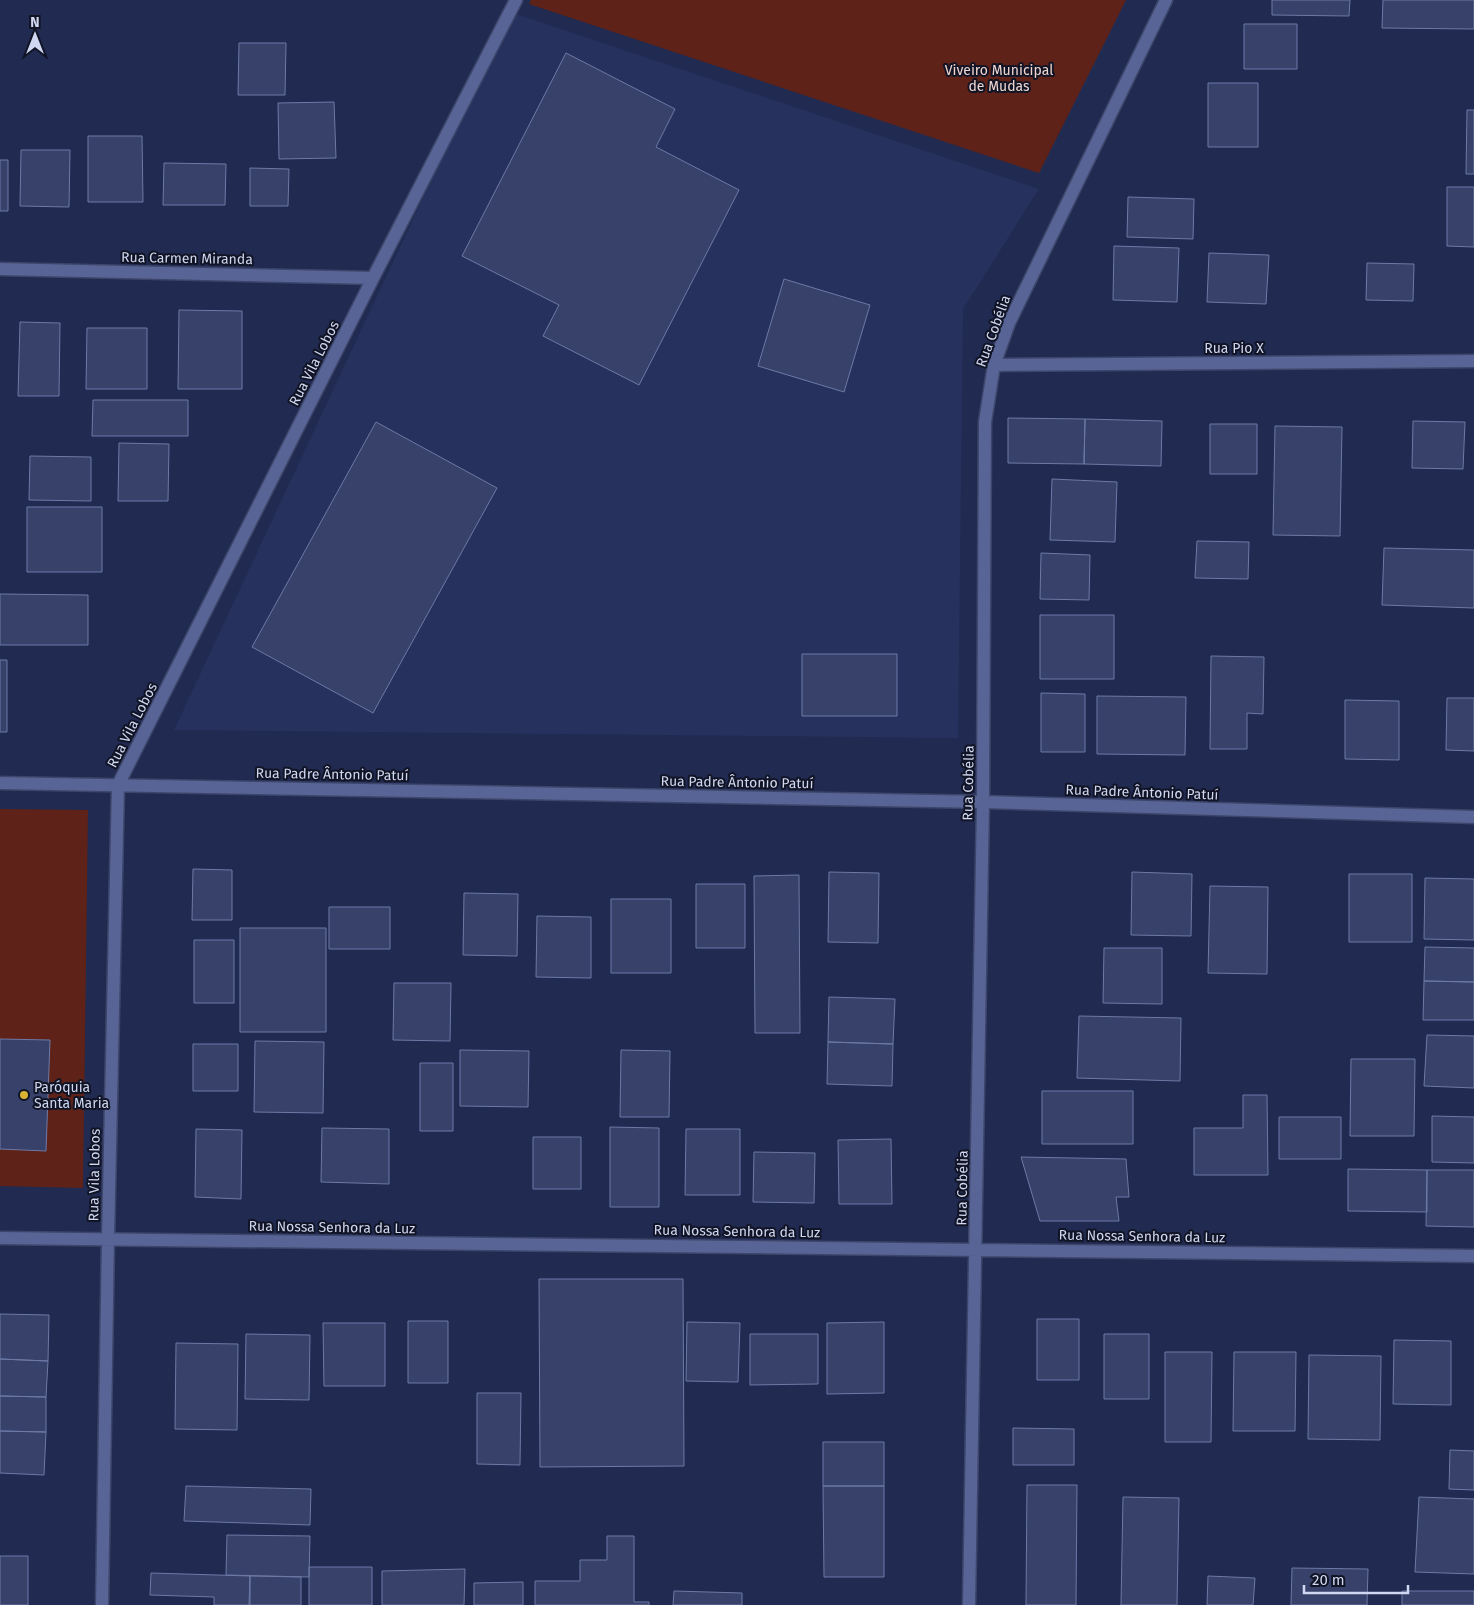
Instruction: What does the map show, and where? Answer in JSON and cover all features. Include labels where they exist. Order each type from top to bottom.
[{"type":"street","name":"Rua Vila Lobos","points":[[102,1605],[118,785],[373,278],[516,0]]},
{"type":"street","name":"Rua Cobélia","points":[[970,1605],[983,802],[986,422],[994,364],[1009,323],[1166,0]]},
{"type":"street","name":"Rua Carmen Miranda","points":[[0,268],[373,278]]},
{"type":"street","name":"Rua Pio X","points":[[994,364],[1474,361]]},
{"type":"street","name":"Rua Padre Ântonio Patuí","points":[[0,783],[983,802],[1474,817]]},
{"type":"street","name":"Rua Nossa Senhora da Luz","points":[[0,1238],[1474,1256]]},
{"type":"shaded area","points":[[510,12],[1039,189],[963,309],[958,738],[174,730]]},
{"type":"green space","name":"Viveiro Municipal de Mudas","points":[[531,0],[1126,0],[1039,173],[529,4]]},
{"type":"green space","points":[[0,809],[88,810],[83,1188],[0,1186]]},
{"type":"building","points":[[1272,0],[1350,0],[1349,16],[1272,15]]},
{"type":"building","points":[[1383,0],[1474,0],[1474,29],[1382,28]]},
{"type":"building","points":[[1244,24],[1297,24],[1297,69],[1244,69]]},
{"type":"building","points":[[239,43],[286,43],[285,95],[238,95]]},
{"type":"building","points":[[566,53],[675,109],[656,147],[739,190],[639,385],[543,336],[559,305],[462,256]]},
{"type":"building","points":[[1208,83],[1258,83],[1258,147],[1208,147]]},
{"type":"building","points":[[334,102],[336,158],[279,159],[278,103]]},
{"type":"building","points":[[1467,110],[1474,110],[1474,174],[1466,174]]},
{"type":"building","points":[[88,136],[142,136],[143,202],[88,202]]},
{"type":"building","points":[[21,150],[70,150],[69,207],[20,206]]},
{"type":"building","points":[[0,160],[8,160],[8,211],[0,211]]},
{"type":"building","points":[[164,163],[226,164],[225,205],[163,205]]},
{"type":"building","points":[[250,168],[289,169],[288,206],[250,206]]},
{"type":"building","points":[[1447,187],[1474,187],[1474,247],[1447,246]]},
{"type":"building","points":[[1128,197],[1194,199],[1193,239],[1127,237]]},
{"type":"building","points":[[1114,246],[1179,248],[1177,302],[1113,300]]},
{"type":"building","points":[[1209,253],[1269,255],[1266,304],[1207,302]]},
{"type":"building","points":[[1367,263],[1414,264],[1413,301],[1366,300]]},
{"type":"building","points":[[784,279],[870,305],[844,392],[758,366]]},
{"type":"building","points":[[179,310],[242,311],[242,389],[178,389]]},
{"type":"building","points":[[20,322],[60,323],[59,396],[18,396]]},
{"type":"building","points":[[87,328],[147,328],[147,389],[86,389]]},
{"type":"building","points":[[93,400],[188,400],[188,436],[92,436]]},
{"type":"building","points":[[1008,418],[1085,419],[1084,464],[1008,463]]},
{"type":"building","points":[[1085,419],[1162,421],[1161,466],[1084,464]]},
{"type":"building","points":[[1413,421],[1465,422],[1463,469],[1412,468]]},
{"type":"building","points":[[376,422],[497,488],[373,713],[252,647]]},
{"type":"building","points":[[1210,424],[1257,424],[1257,474],[1210,474]]},
{"type":"building","points":[[1275,426],[1342,427],[1340,536],[1273,535]]},
{"type":"building","points":[[119,443],[169,444],[168,501],[118,501]]},
{"type":"building","points":[[30,456],[91,457],[91,501],[29,500]]},
{"type":"building","points":[[1052,479],[1117,482],[1115,542],[1050,540]]},
{"type":"building","points":[[27,507],[102,507],[102,572],[27,572]]},
{"type":"building","points":[[1197,541],[1249,542],[1248,579],[1195,578]]},
{"type":"building","points":[[1384,548],[1474,550],[1474,608],[1382,605]]},
{"type":"building","points":[[1041,553],[1090,555],[1089,600],[1040,599]]},
{"type":"building","points":[[0,594],[88,595],[88,645],[0,645]]},
{"type":"building","points":[[1040,615],[1114,615],[1114,679],[1040,679]]},
{"type":"building","points":[[802,654],[897,654],[897,716],[802,716]]},
{"type":"building","points":[[1211,656],[1264,657],[1263,714],[1247,713],[1247,749],[1210,749]]},
{"type":"building","points":[[0,660],[7,660],[7,732],[0,732]]},
{"type":"building","points":[[1041,693],[1085,694],[1085,752],[1041,752]]},
{"type":"building","points":[[1097,696],[1186,697],[1185,755],[1097,754]]},
{"type":"building","points":[[1447,698],[1474,698],[1474,751],[1446,750]]},
{"type":"building","points":[[1345,700],[1399,701],[1399,760],[1345,759]]},
{"type":"building","points":[[193,869],[232,870],[232,920],[192,920]]},
{"type":"building","points":[[829,872],[879,873],[878,943],[828,942]]},
{"type":"building","points":[[1132,872],[1192,874],[1191,936],[1131,935]]},
{"type":"building","points":[[1349,874],[1412,874],[1412,942],[1349,942]]},
{"type":"building","points":[[799,875],[800,1033],[755,1033],[754,876]]},
{"type":"building","points":[[1425,878],[1474,879],[1474,940],[1424,939]]},
{"type":"building","points":[[696,884],[745,884],[745,948],[696,948]]},
{"type":"building","points":[[1210,886],[1268,887],[1267,974],[1208,973]]},
{"type":"building","points":[[464,893],[518,894],[517,956],[463,955]]},
{"type":"building","points":[[611,899],[671,899],[671,973],[611,973]]},
{"type":"building","points":[[329,907],[390,907],[390,949],[329,949]]},
{"type":"building","points":[[537,916],[591,917],[591,978],[536,977]]},
{"type":"building","points":[[240,928],[326,928],[326,1032],[240,1032]]},
{"type":"building","points":[[194,940],[234,940],[234,1003],[194,1003]]},
{"type":"building","points":[[1425,947],[1474,948],[1474,982],[1424,981]]},
{"type":"building","points":[[1104,948],[1162,948],[1162,1004],[1103,1003]]},
{"type":"building","points":[[1424,981],[1474,982],[1474,1020],[1423,1020]]},
{"type":"building","points":[[394,983],[451,983],[450,1041],[393,1040]]},
{"type":"building","points":[[829,997],[895,999],[893,1044],[828,1042]]},
{"type":"building","points":[[1079,1016],[1181,1018],[1180,1081],[1077,1078]]},
{"type":"building","points":[[1427,1035],[1474,1036],[1474,1088],[1424,1086]]},
{"type":"building","name":"Paróquia Santa Maria","points":[[0,1039],[50,1040],[46,1151],[0,1149]]},
{"type":"building","points":[[255,1041],[324,1042],[323,1113],[254,1112]]},
{"type":"building","points":[[828,1042],[893,1044],[892,1086],[827,1084]]},
{"type":"building","points":[[193,1044],[238,1044],[238,1091],[193,1091]]},
{"type":"building","points":[[460,1050],[529,1051],[528,1107],[460,1106]]},
{"type":"building","points":[[621,1050],[670,1051],[669,1117],[620,1117]]},
{"type":"building","points":[[1351,1059],[1415,1059],[1414,1136],[1350,1136]]},
{"type":"building","points":[[420,1063],[453,1063],[453,1131],[420,1131]]},
{"type":"building","points":[[1042,1091],[1133,1091],[1133,1144],[1042,1144]]},
{"type":"building","points":[[1243,1095],[1267,1095],[1268,1175],[1194,1175],[1194,1128],[1243,1128]]},
{"type":"building","points":[[1432,1116],[1474,1117],[1474,1163],[1432,1162]]},
{"type":"building","points":[[1279,1117],[1341,1117],[1341,1159],[1279,1159]]},
{"type":"building","points":[[610,1127],[659,1128],[659,1207],[610,1207]]},
{"type":"building","points":[[322,1128],[389,1129],[389,1184],[321,1182]]},
{"type":"building","points":[[196,1129],[242,1130],[241,1199],[195,1197]]},
{"type":"building","points":[[686,1129],[740,1129],[740,1195],[685,1195]]},
{"type":"building","points":[[533,1137],[581,1137],[581,1189],[533,1189]]},
{"type":"building","points":[[891,1139],[892,1204],[839,1204],[838,1140]]},
{"type":"building","points":[[754,1152],[815,1153],[814,1203],[753,1202]]},
{"type":"building","points":[[1021,1157],[1126,1159],[1129,1197],[1116,1197],[1119,1221],[1040,1221]]},
{"type":"building","points":[[1348,1169],[1427,1170],[1427,1212],[1348,1211]]},
{"type":"building","points":[[1427,1170],[1474,1170],[1474,1227],[1426,1226]]},
{"type":"building","points":[[539,1279],[683,1279],[684,1466],[540,1467]]},
{"type":"building","points":[[0,1314],[49,1315],[48,1361],[0,1359]]},
{"type":"building","points":[[1037,1319],[1079,1319],[1079,1380],[1037,1380]]},
{"type":"building","points":[[408,1321],[448,1321],[448,1383],[408,1383]]},
{"type":"building","points":[[687,1322],[740,1323],[738,1382],[686,1381]]},
{"type":"building","points":[[884,1322],[884,1393],[827,1394],[827,1323]]},
{"type":"building","points":[[323,1323],[385,1323],[385,1386],[324,1386]]},
{"type":"building","points":[[246,1334],[310,1335],[309,1400],[245,1399]]},
{"type":"building","points":[[750,1334],[818,1334],[818,1384],[750,1385]]},
{"type":"building","points":[[1104,1334],[1149,1334],[1149,1399],[1104,1399]]},
{"type":"building","points":[[1394,1340],[1451,1341],[1451,1405],[1393,1404]]},
{"type":"building","points":[[176,1343],[238,1344],[237,1430],[175,1429]]},
{"type":"building","points":[[1165,1352],[1212,1352],[1211,1442],[1165,1442]]},
{"type":"building","points":[[1234,1352],[1296,1352],[1295,1431],[1233,1431]]},
{"type":"building","points":[[1309,1355],[1381,1356],[1380,1440],[1308,1439]]},
{"type":"building","points":[[0,1359],[48,1361],[46,1397],[0,1396]]},
{"type":"building","points":[[477,1393],[521,1393],[520,1465],[477,1464]]},
{"type":"building","points":[[0,1396],[46,1397],[46,1432],[0,1431]]},
{"type":"building","points":[[1013,1428],[1074,1429],[1074,1465],[1013,1465]]},
{"type":"building","points":[[0,1431],[46,1432],[44,1475],[0,1473]]},
{"type":"building","points":[[823,1442],[884,1442],[884,1486],[823,1486]]},
{"type":"building","points":[[1450,1450],[1474,1451],[1474,1490],[1449,1489]]},
{"type":"building","points":[[1027,1485],[1077,1485],[1076,1605],[1026,1605]]},
{"type":"building","points":[[186,1486],[311,1489],[310,1525],[184,1521]]},
{"type":"building","points":[[823,1486],[884,1486],[884,1577],[824,1577]]},
{"type":"building","points":[[1123,1497],[1179,1498],[1177,1605],[1121,1605]]},
{"type":"building","points":[[1419,1497],[1474,1499],[1474,1574],[1415,1572]]},
{"type":"building","points":[[227,1535],[310,1536],[309,1577],[226,1575]]},
{"type":"building","points":[[607,1536],[634,1536],[634,1602],[649,1602],[649,1605],[535,1605],[535,1581],[580,1581],[580,1560],[607,1560]]},
{"type":"building","points":[[0,1556],[28,1556],[28,1605],[0,1605]]},
{"type":"building","points":[[309,1567],[372,1567],[372,1605],[309,1605]]},
{"type":"building","points":[[1292,1568],[1368,1569],[1367,1605],[1291,1605]]},
{"type":"building","points":[[465,1569],[464,1605],[382,1605],[382,1571]]},
{"type":"building","points":[[151,1573],[250,1576],[250,1605],[214,1605],[214,1597],[150,1595]]},
{"type":"building","points":[[250,1576],[301,1577],[301,1605],[249,1605]]},
{"type":"building","points":[[1208,1576],[1255,1578],[1253,1605],[1207,1605]]},
{"type":"building","points":[[523,1582],[523,1605],[474,1605],[474,1583]]},
{"type":"building","points":[[674,1591],[742,1593],[742,1605],[673,1605]]},
{"type":"building","points":[[1402,1591],[1474,1591],[1474,1605],[1402,1605]]},
{"type":"place","name":"Paróquia Santa Maria","points":[[24,1095]]}]
